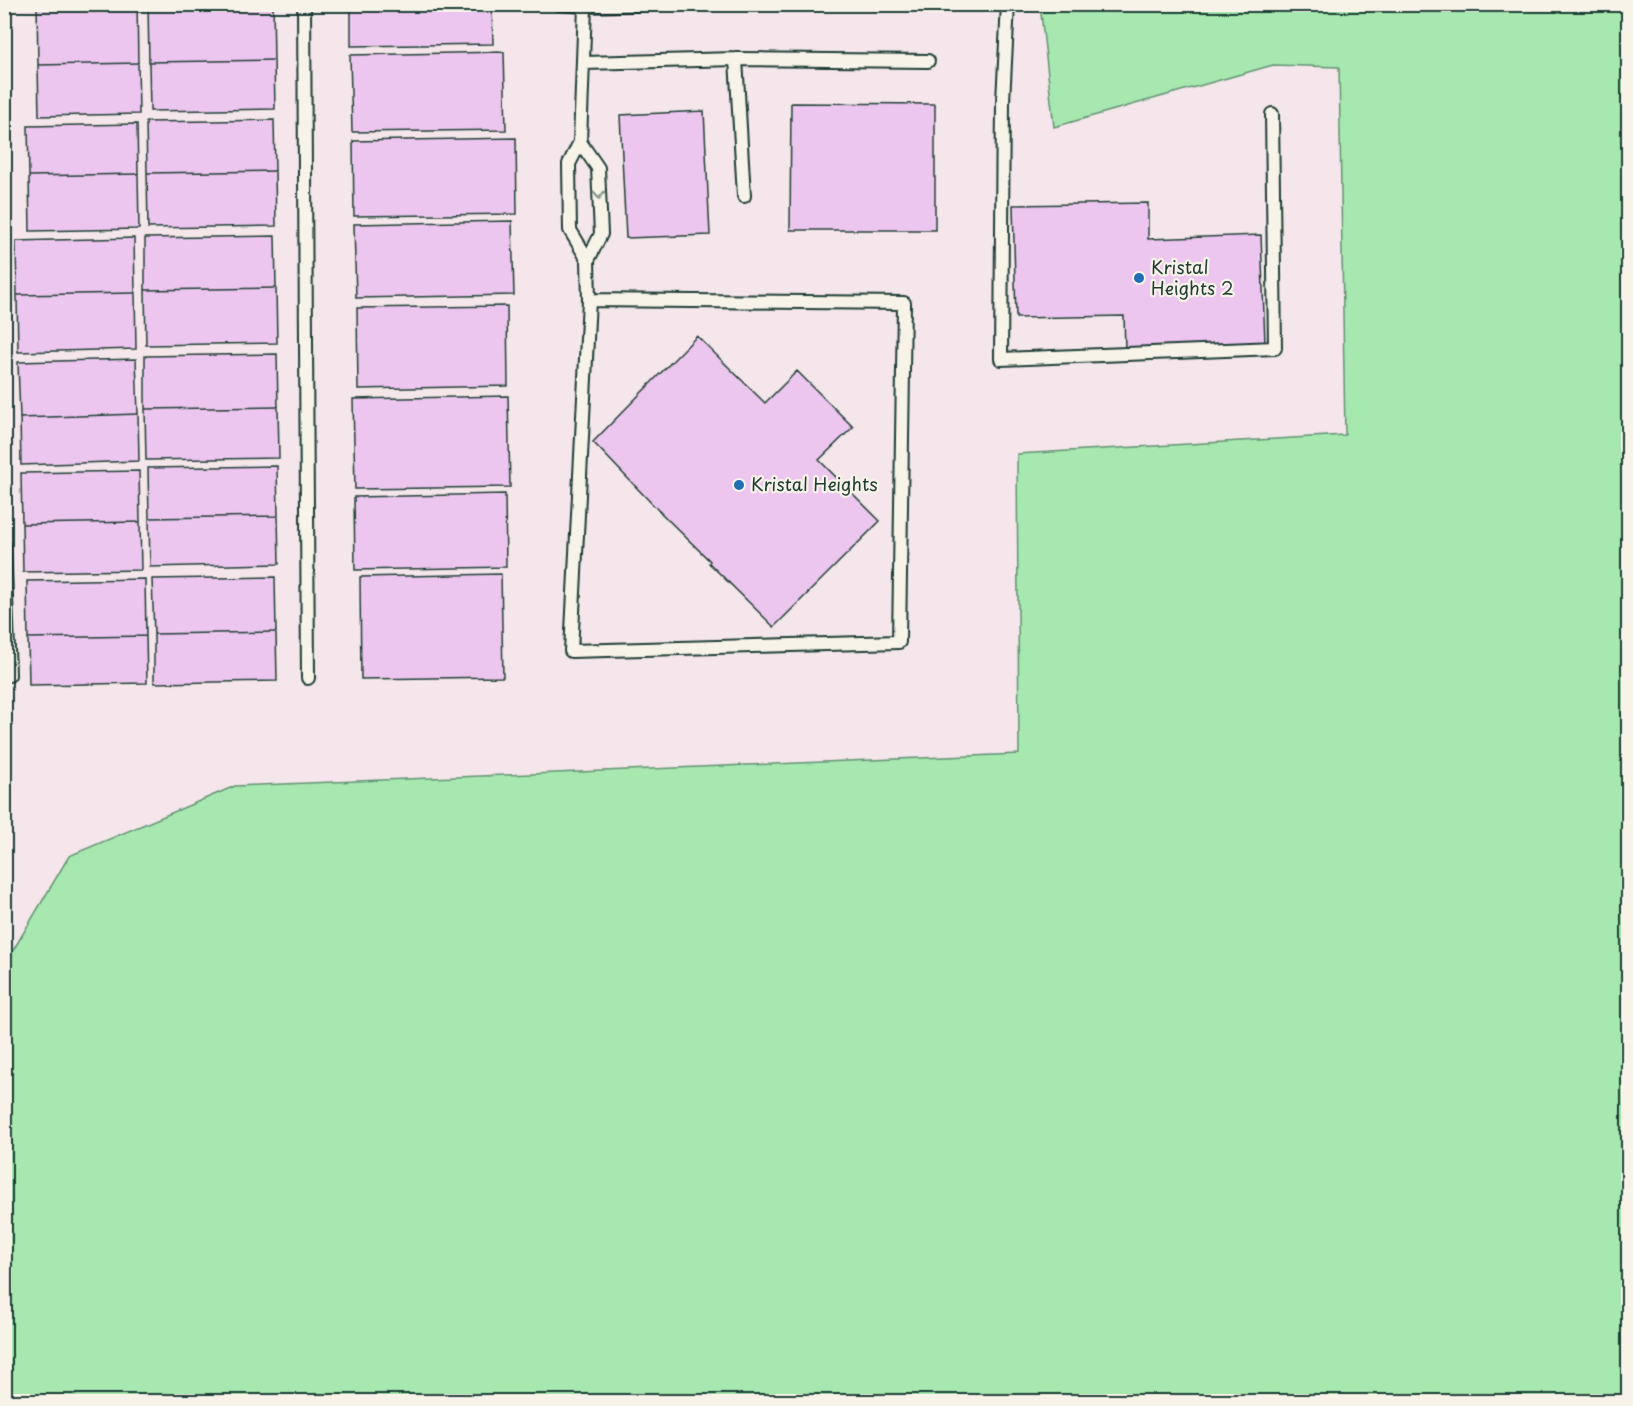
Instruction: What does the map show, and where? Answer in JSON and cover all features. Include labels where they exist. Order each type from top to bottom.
[{"type":"lane","points":[[304,4],[308,678]]},
{"type":"lane","points":[[559,4],[585,6],[651,4]]},
{"type":"lane","points":[[1008,4],[1004,101],[1001,359],[1275,348],[1272,114]]},
{"type":"lane","points":[[585,6],[580,142],[569,164],[570,230],[588,260]]},
{"type":"lane","points":[[584,63],[736,59],[928,61]]},
{"type":"lane","points":[[736,59],[744,196]]},
{"type":"lane","points":[[580,142],[598,168],[601,234],[588,260],[589,300],[571,651],[899,642],[904,303],[589,300]]},
{"type":"lane","points":[[4,545],[9,675]]},
{"type":"green space","points":[[1040,5],[1628,5],[1628,1401],[5,1401],[5,964],[69,856],[235,786],[1019,754],[1017,454],[1345,435],[1339,67],[1273,65],[1054,127]]},
{"type":"building","points":[[37,4],[137,4],[138,63],[38,65]]},
{"type":"building","points":[[148,4],[273,4],[274,60],[149,62]]},
{"type":"building","points":[[351,4],[492,4],[493,44],[351,46]]},
{"type":"building","points":[[504,52],[506,130],[352,132],[350,55]]},
{"type":"building","points":[[274,60],[275,109],[150,111],[149,62]]},
{"type":"building","points":[[138,63],[139,114],[39,116],[38,65]]},
{"type":"building","points":[[791,103],[935,104],[935,230],[790,230]]},
{"type":"building","points":[[704,111],[710,235],[626,238],[620,115]]},
{"type":"building","points":[[274,120],[275,171],[147,173],[146,122]]},
{"type":"building","points":[[137,124],[138,174],[29,176],[28,126]]},
{"type":"building","points":[[516,138],[517,214],[354,216],[353,141]]},
{"type":"building","points":[[275,171],[276,226],[148,228],[147,173]]},
{"type":"building","points":[[138,174],[139,229],[30,231],[29,176]]},
{"type":"building","name":"Kristal Heights 2","points":[[1148,203],[1148,239],[1261,235],[1265,343],[1125,348],[1124,316],[1016,318],[1013,205]]},
{"type":"building","points":[[512,221],[514,295],[356,298],[354,224]]},
{"type":"building","points":[[275,236],[276,288],[145,290],[145,238]]},
{"type":"building","points":[[134,238],[135,293],[17,295],[16,241]]},
{"type":"building","points":[[276,288],[277,343],[146,345],[145,290]]},
{"type":"building","points":[[135,293],[136,349],[18,352],[17,295]]},
{"type":"building","points":[[507,306],[508,386],[358,389],[357,308]]},
{"type":"building","name":"Kristal Heights","points":[[697,336],[765,403],[797,371],[853,427],[819,460],[880,521],[774,627],[593,442]]},
{"type":"building","points":[[277,354],[278,407],[145,409],[145,356]]},
{"type":"building","points":[[136,359],[138,414],[20,418],[18,362]]},
{"type":"building","points":[[508,396],[510,487],[355,489],[353,399]]},
{"type":"building","points":[[278,407],[279,458],[146,460],[145,409]]},
{"type":"building","points":[[138,414],[139,461],[21,465],[20,418]]},
{"type":"building","points":[[277,466],[278,516],[149,518],[148,468]]},
{"type":"building","points":[[139,471],[140,522],[22,524],[21,473]]},
{"type":"building","points":[[505,494],[506,567],[355,570],[354,497]]},
{"type":"building","points":[[278,516],[279,564],[150,567],[149,518]]},
{"type":"building","points":[[140,522],[141,570],[23,572],[22,524]]},
{"type":"building","points":[[501,574],[503,677],[361,679],[360,577]]},
{"type":"building","points":[[275,577],[276,632],[154,634],[152,579]]},
{"type":"building","points":[[145,579],[146,636],[28,638],[27,581]]},
{"type":"building","points":[[276,632],[277,681],[154,683],[154,634]]},
{"type":"building","points":[[146,636],[147,683],[29,685],[28,638]]},
{"type":"place","name":"Kristal Heights 2","points":[[1139,278]]},
{"type":"place","name":"Kristal Heights","points":[[739,485]]}]
